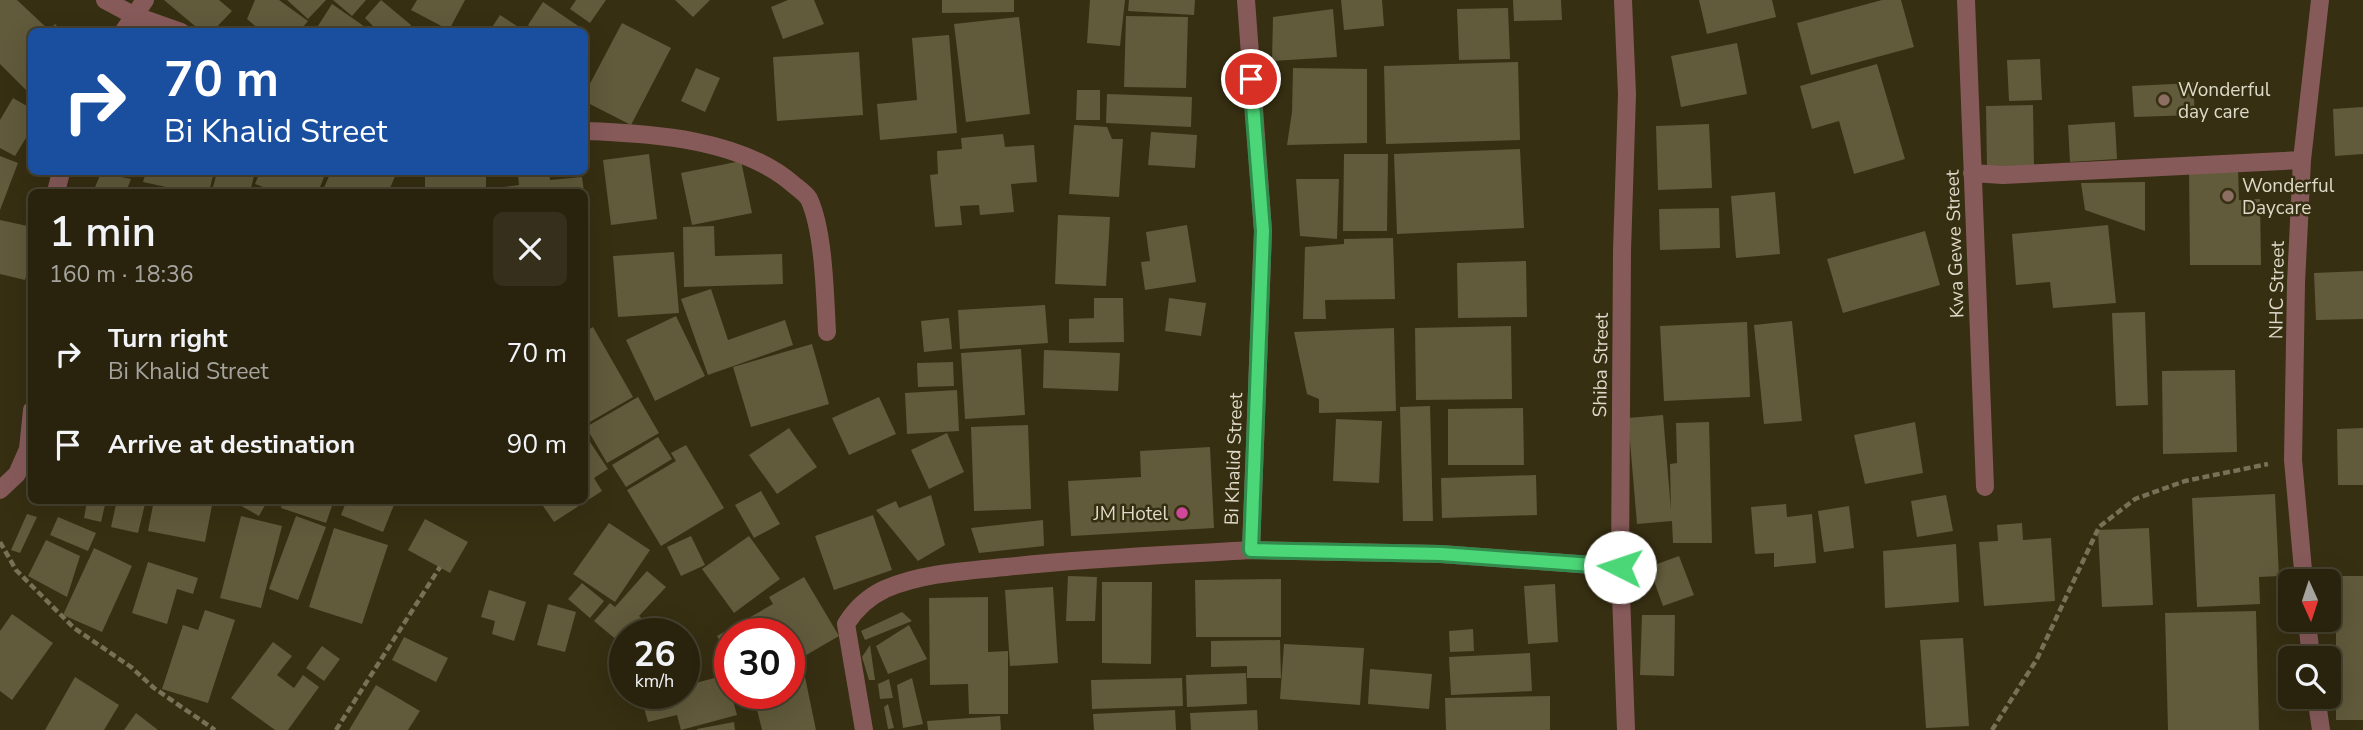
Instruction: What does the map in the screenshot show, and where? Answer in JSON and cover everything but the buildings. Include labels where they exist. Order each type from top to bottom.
[{"type":"street","points":[[105,0],[134,15],[170,28]]},
{"type":"street","points":[[126,28],[145,0]]},
{"type":"street","name":"Bi Khalid Street","points":[[1246,0],[1263,231],[1251,550],[1441,554],[1620,567]]},
{"type":"street","name":"Shiba Street","points":[[1623,0],[1627,93],[1622,251],[1620,567],[1626,730]]},
{"type":"street","name":"Kwa Gewe Street","points":[[1966,0],[1985,487]]},
{"type":"street","name":"NHC Street","points":[[2303,569],[2293,460],[2295,284],[2302,160],[2319,0]]},
{"type":"street","points":[[588,131],[655,136],[722,148],[779,171],[808,198],[817,231],[824,278],[827,332]]},
{"type":"street","points":[[1972,173],[2003,175],[2302,160]]},
{"type":"street","points":[[0,490],[17,474],[28,441]]},
{"type":"street","points":[[864,730],[846,624],[858,606],[883,590],[918,578],[1048,562],[1251,550]]},
{"type":"street","points":[[2318,709],[2321,730]]},
{"type":"path","points":[[1992,730],[2037,659],[2099,527],[2135,499],[2185,481],[2293,460]]},
{"type":"path","points":[[0,542],[16,570],[74,628],[215,730]]},
{"type":"path","points":[[336,730],[440,567]]},
{"type":"place","name":"Wonderful day care","points":[[2164,100]]},
{"type":"place","name":"Wonderful Daycare","points":[[2228,196]]},
{"type":"place","name":"JM Hotel","points":[[1182,513]]},
{"type":"route","points":[[1251,79],[1263,231],[1251,550],[1441,554],[1620,567]]}]
